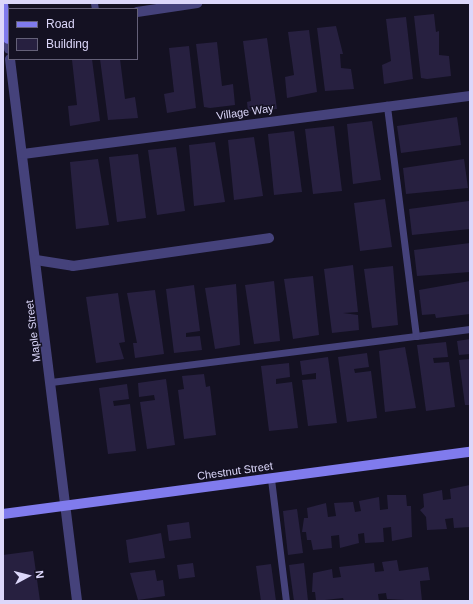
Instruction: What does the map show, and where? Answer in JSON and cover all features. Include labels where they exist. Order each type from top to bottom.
[{"type":"street","points":[[143,8],[197,3]]},
{"type":"street","points":[[3,4],[8,36]]},
{"type":"street","name":"Maple Street","points":[[10,60],[23,154],[77,601]]},
{"type":"street","name":"Village Way","points":[[23,154],[387,105],[470,96]]},
{"type":"street","points":[[36,260],[73,266],[269,238]]},
{"type":"street","name":"Chestnut Street","points":[[3,514],[65,507],[470,452]]},
{"type":"lane","points":[[387,105],[416,336]]},
{"type":"lane","points":[[51,382],[470,329]]},
{"type":"lane","points":[[271,479],[286,601]]},
{"type":"building","points":[[434,14],[436,32],[439,31],[439,55],[449,56],[451,76],[427,79],[421,78],[414,16]]},
{"type":"building","points":[[406,17],[413,79],[384,84],[382,65],[391,61],[386,19]]},
{"type":"building","points":[[336,26],[343,54],[340,54],[341,68],[351,69],[354,89],[325,91],[317,28]]},
{"type":"building","points":[[309,30],[317,92],[287,98],[285,77],[294,75],[288,32]]},
{"type":"building","points":[[267,38],[277,109],[248,111],[247,102],[251,101],[243,41]]},
{"type":"building","points":[[217,42],[222,86],[233,84],[235,105],[210,108],[204,107],[196,44]]},
{"type":"building","points":[[189,46],[196,108],[167,113],[164,94],[174,92],[169,48]]},
{"type":"building","points":[[72,60],[92,60],[100,121],[70,126],[68,106],[77,105]]},
{"type":"building","points":[[100,60],[120,60],[125,99],[135,97],[138,118],[108,120]]},
{"type":"building","points":[[457,117],[461,145],[401,153],[397,126]]},
{"type":"building","points":[[372,121],[381,180],[353,184],[347,124]]},
{"type":"building","points":[[334,126],[342,191],[313,194],[305,129]]},
{"type":"building","points":[[294,131],[302,192],[274,195],[268,134]]},
{"type":"building","points":[[254,137],[263,196],[234,200],[228,140]]},
{"type":"building","points":[[215,142],[225,202],[194,206],[189,145]]},
{"type":"building","points":[[176,147],[185,211],[157,215],[148,150]]},
{"type":"building","points":[[138,154],[146,218],[117,222],[109,157]]},
{"type":"building","points":[[98,159],[109,225],[76,229],[70,162]]},
{"type":"building","points":[[464,159],[468,188],[406,194],[403,168]]},
{"type":"building","points":[[385,199],[392,247],[360,251],[354,203]]},
{"type":"building","points":[[469,201],[470,229],[412,235],[409,209]]},
{"type":"building","points":[[470,243],[470,272],[417,276],[414,250]]},
{"type":"building","points":[[353,265],[358,312],[343,313],[358,315],[359,330],[332,333],[324,269]]},
{"type":"building","points":[[393,266],[398,325],[372,328],[364,269]]},
{"type":"building","points":[[313,276],[319,335],[293,339],[284,279]]},
{"type":"building","points":[[274,281],[280,341],[254,344],[245,285]]},
{"type":"building","points":[[470,281],[470,314],[436,318],[435,314],[422,315],[419,290]]},
{"type":"building","points":[[236,284],[240,345],[215,349],[205,288]]},
{"type":"building","points":[[194,285],[200,331],[186,333],[186,337],[200,336],[202,350],[174,353],[166,289]]},
{"type":"building","points":[[155,290],[164,354],[135,358],[133,343],[137,343],[127,293]]},
{"type":"building","points":[[118,293],[125,342],[119,343],[124,359],[96,363],[86,297]]},
{"type":"building","points":[[470,339],[470,354],[459,355],[457,341]]},
{"type":"building","points":[[446,342],[448,357],[433,358],[434,363],[449,362],[455,407],[426,411],[417,345]]},
{"type":"building","points":[[405,347],[416,408],[385,412],[379,351]]},
{"type":"building","points":[[367,353],[369,367],[354,369],[355,373],[371,371],[377,418],[347,422],[338,357]]},
{"type":"building","points":[[328,357],[337,423],[308,426],[302,380],[316,379],[316,373],[302,375],[300,361]]},
{"type":"building","points":[[470,359],[470,405],[465,405],[459,360]]},
{"type":"building","points":[[289,363],[290,377],[276,379],[276,384],[292,382],[298,428],[269,431],[261,366]]},
{"type":"building","points":[[204,374],[206,387],[210,386],[216,435],[184,439],[178,390],[184,389],[182,376]]},
{"type":"building","points":[[166,379],[175,445],[147,449],[140,402],[155,400],[154,395],[139,397],[138,383]]},
{"type":"building","points":[[127,384],[129,399],[113,401],[114,406],[130,404],[136,451],[108,454],[99,388]]},
{"type":"building","points":[[470,485],[470,527],[454,528],[453,518],[445,519],[447,529],[427,530],[426,517],[420,510],[424,507],[423,494],[442,490],[443,500],[451,499],[450,489]]},
{"type":"building","points":[[387,495],[406,495],[407,506],[411,506],[412,537],[392,541],[391,527],[383,528],[384,542],[365,543],[364,533],[358,534],[359,543],[340,548],[339,535],[331,536],[332,548],[313,550],[311,540],[307,540],[306,532],[302,532],[304,518],[308,518],[307,508],[326,503],[328,517],[336,516],[334,503],[353,502],[355,512],[361,511],[359,501],[379,497],[380,510],[388,509]]},
{"type":"building","points":[[297,509],[303,553],[288,555],[283,511]]},
{"type":"building","points":[[189,522],[191,538],[169,541],[167,525]]},
{"type":"building","points":[[161,533],[165,558],[129,563],[126,540]]},
{"type":"building","points":[[33,551],[40,601],[3,601],[3,555]]},
{"type":"building","points":[[397,560],[399,571],[428,567],[430,580],[420,581],[422,601],[387,599],[386,593],[378,594],[379,601],[344,601],[343,598],[316,601],[315,592],[312,592],[313,573],[332,569],[333,578],[341,577],[339,567],[374,563],[375,572],[384,571],[382,562]]},
{"type":"building","points":[[193,563],[195,577],[179,579],[177,565]]},
{"type":"building","points":[[304,563],[308,601],[294,601],[289,565]]},
{"type":"building","points":[[271,564],[276,601],[261,601],[256,566]]},
{"type":"building","points":[[155,570],[157,581],[163,580],[165,596],[138,600],[130,573]]}]
